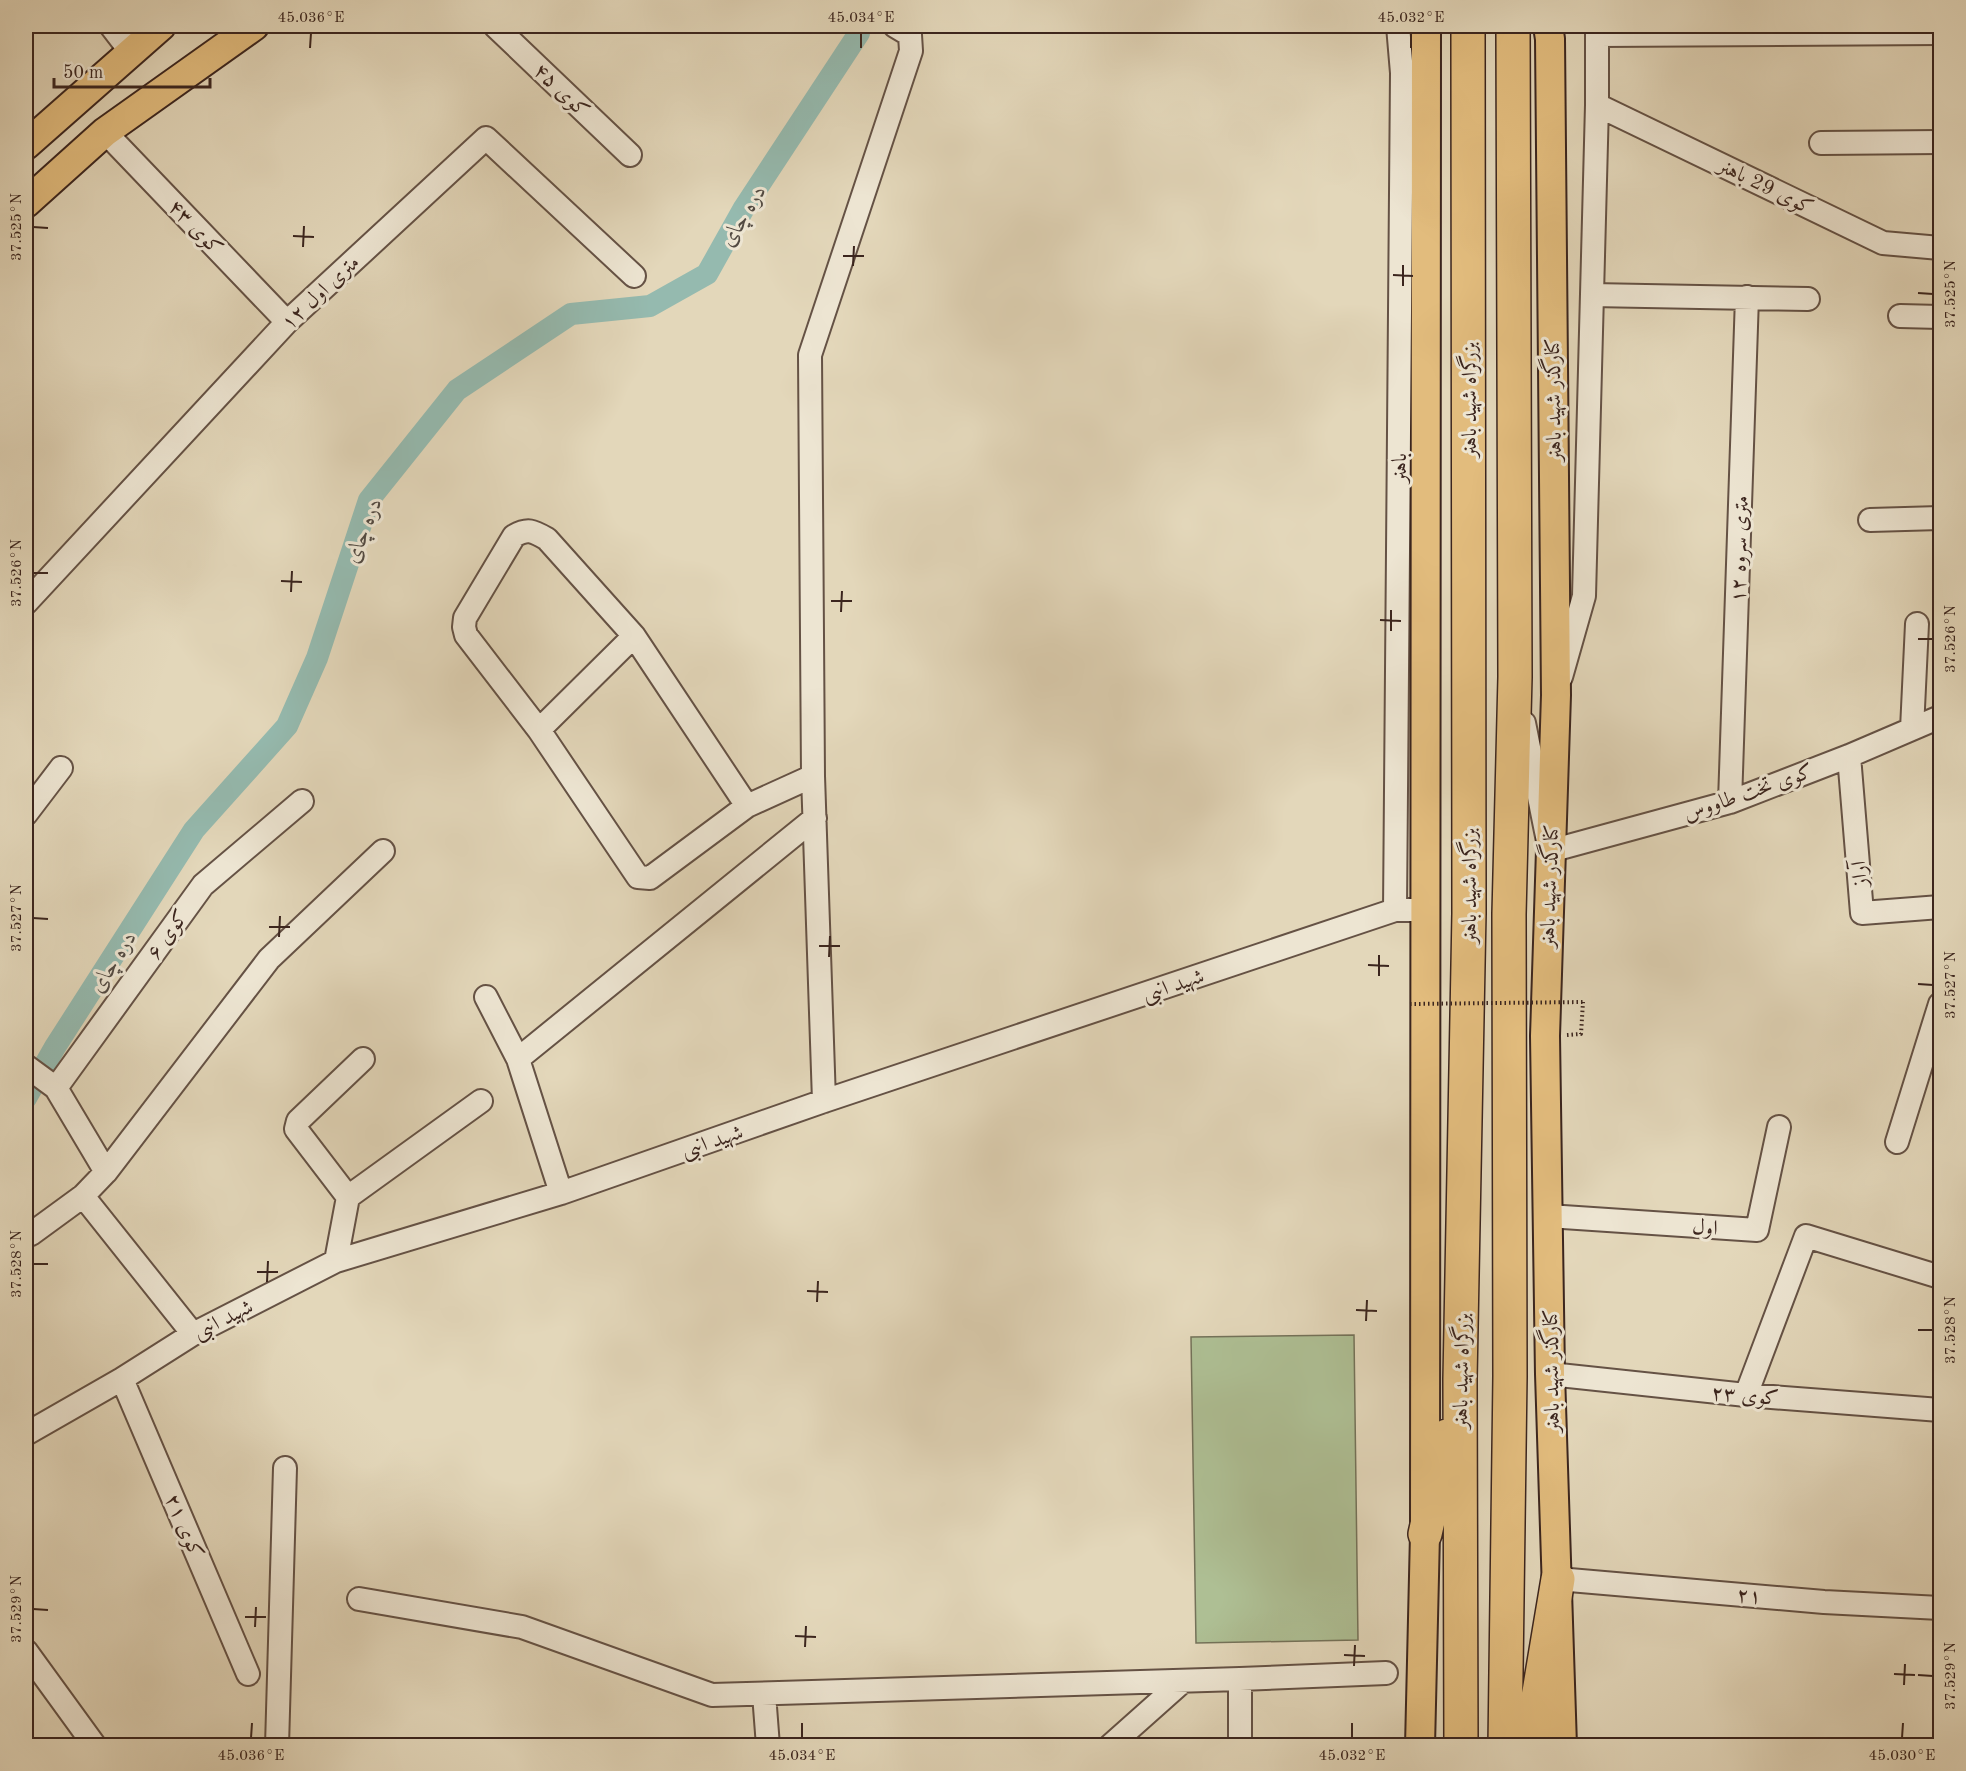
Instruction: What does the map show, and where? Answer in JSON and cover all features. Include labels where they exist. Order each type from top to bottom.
[{"type":"highway","name":"بزرگراه شهید باهنر","points":[[1461,1746],[1460,1379],[1469,913],[1468,26]]},
{"type":"highway","name":"بزرگراه شهید باهنر","points":[[1505,1746],[1510,1376],[1509,914],[1515,677],[1513,26]]},
{"type":"highway","points":[[1425,1534],[1460,1379]]},
{"type":"highway","points":[[1530,1746],[1557,1579]]},
{"type":"main road","points":[[26,145],[161,26]]},
{"type":"main road","points":[[26,203],[105,132],[254,26]]},
{"type":"main road","points":[[1420,1746],[1425,1534],[1426,26]]},
{"type":"main road","name":"کنارگذر شهید باهنر","points":[[1548,26],[1556,695],[1545,1036],[1550,1374],[1562,1746]]},
{"type":"street","points":[[111,26],[131,52]]},
{"type":"street","name":"کوی ۴۵","points":[[495,26],[630,154]]},
{"type":"street","name":"باهنر","points":[[1395,910],[1402,73],[1398,26]]},
{"type":"street","points":[[824,1101],[813,776],[810,355],[911,51],[902,30]]},
{"type":"street","points":[[1556,695],[1584,596],[1597,30],[1941,33]]},
{"type":"street","name":"کوی 29 باهنر","points":[[1597,105],[1883,243],[1941,248]]},
{"type":"street","name":"کوی ۴۳","points":[[105,132],[287,322]]},
{"type":"street","name":"۱۲ متری اول","points":[[26,603],[287,322],[486,138],[634,276]]},
{"type":"street","points":[[1821,143],[1941,142]]},
{"type":"street","points":[[1592,295],[1808,299]]},
{"type":"street","name":"۱۲ متری سروه","points":[[1730,802],[1747,297]]},
{"type":"street","points":[[1900,316],[1941,317]]},
{"type":"street","points":[[1870,519],[1941,518]]},
{"type":"street","points":[[747,806],[634,636],[547,539],[533,531],[524,531],[514,536],[465,618],[466,635],[539,730],[638,877],[650,878],[747,806],[813,776]]},
{"type":"street","points":[[1912,729],[1917,624]]},
{"type":"street","points":[[539,730],[634,636]]},
{"type":"street","points":[[1515,677],[1550,851]]},
{"type":"street","name":"کوی تخت طاووس","points":[[1550,851],[1730,802],[1941,717]]},
{"type":"street","name":"آراز","points":[[1849,756],[1862,913],[1941,907]]},
{"type":"street","points":[[26,814],[61,768]]},
{"type":"street","name":"کوی ۶","points":[[56,1088],[203,885],[302,801]]},
{"type":"street","points":[[518,1059],[815,818]]},
{"type":"street","points":[[31,1234],[83,1196],[106,1172],[269,959],[383,851]]},
{"type":"street","name":"شهید انبی","points":[[26,1434],[122,1379],[193,1334],[336,1261],[561,1193],[824,1101],[1395,910],[1425,910]]},
{"type":"street","points":[[486,997],[518,1059],[561,1193]]},
{"type":"street","points":[[1897,1142],[1941,1004]]},
{"type":"street","points":[[348,1197],[296,1129],[298,1121],[363,1059]]},
{"type":"street","points":[[26,1066],[56,1088],[106,1172]]},
{"type":"street","points":[[336,1261],[348,1197],[480,1101]]},
{"type":"street","name":"اول","points":[[1548,1216],[1757,1230],[1779,1127]]},
{"type":"street","points":[[83,1196],[193,1334]]},
{"type":"street","points":[[1746,1395],[1806,1236],[1941,1277]]},
{"type":"street","name":"کوی ۲۳","points":[[1550,1374],[1746,1395],[1941,1410]]},
{"type":"street","name":"کوی ۲۱","points":[[122,1379],[248,1674]]},
{"type":"street","points":[[277,1746],[285,1468]]},
{"type":"street","name":"۲۱","points":[[1557,1579],[1824,1602],[1941,1608]]},
{"type":"street","points":[[358,1599],[522,1627],[712,1695],[1386,1673]]},
{"type":"street","points":[[26,1651],[95,1746]]},
{"type":"street","points":[[1240,1679],[1240,1746]]},
{"type":"street","points":[[1110,1746],[1183,1681]]},
{"type":"street","points":[[764,1694],[768,1746]]},
{"type":"path","points":[[1410,1004],[1583,1002],[1581,1034]]},
{"type":"green space","points":[[1354,1335],[1358,1640],[1196,1643],[1191,1337]]},
{"type":"waterway","name":"دره چای","points":[[26,1098],[55,1047],[194,830],[287,726],[317,658],[369,500],[457,390],[571,314],[650,306],[707,274],[744,208],[859,33]]}]
